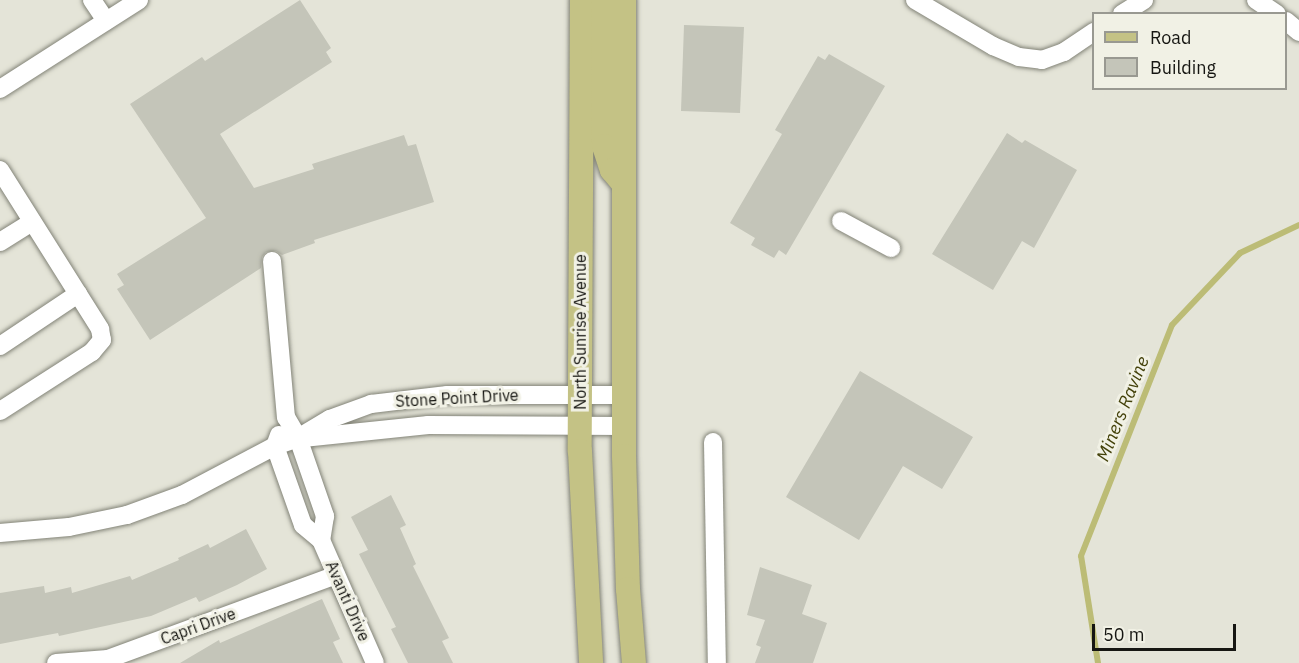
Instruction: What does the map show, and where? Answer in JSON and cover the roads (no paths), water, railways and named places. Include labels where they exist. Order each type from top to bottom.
[{"type":"main road","name":"North Sunrise Avenue","points":[[582,0],[581,427],[583,549],[591,663]]},
{"type":"main road","points":[[603,0],[604,146],[612,170],[623,184]]},
{"type":"main road","points":[[624,0],[626,538],[634,663]]},
{"type":"street","points":[[92,0],[106,21]]},
{"type":"street","points":[[0,89],[139,0]]},
{"type":"street","points":[[1125,12],[1144,0]]},
{"type":"street","points":[[1256,0],[1274,12]]},
{"type":"street","points":[[917,1],[993,46],[1019,57],[1042,60],[1064,52],[1092,33]]},
{"type":"street","points":[[1287,22],[1299,32]]},
{"type":"street","points":[[0,411],[92,352],[102,340],[100,329],[1,175]]},
{"type":"street","points":[[841,221],[891,248]]},
{"type":"street","points":[[0,242],[33,222]]},
{"type":"street","points":[[272,261],[286,417],[275,446]]},
{"type":"street","points":[[0,346],[78,294]]},
{"type":"street","name":"Stone Point Drive","points":[[0,533],[69,527],[126,515],[210,482],[275,446],[298,438],[349,411],[394,401],[447,395],[624,395]]},
{"type":"street","name":"Avanti Drive","points":[[286,417],[298,438],[325,516],[321,540]]},
{"type":"street","name":"Stone Point Drive","points":[[298,438],[428,425],[625,426]]},
{"type":"street","points":[[712,442],[717,663]]},
{"type":"street","name":"Avanti Drive","points":[[275,446],[303,525],[321,540],[375,663]]},
{"type":"street","points":[[296,506],[319,498]]},
{"type":"street","name":"Capri Drive","points":[[56,663],[109,661],[336,575]]},
{"type":"waterway","name":"Miners Ravine","points":[[1098,663],[1081,556],[1172,325],[1240,253],[1299,225]]}]
